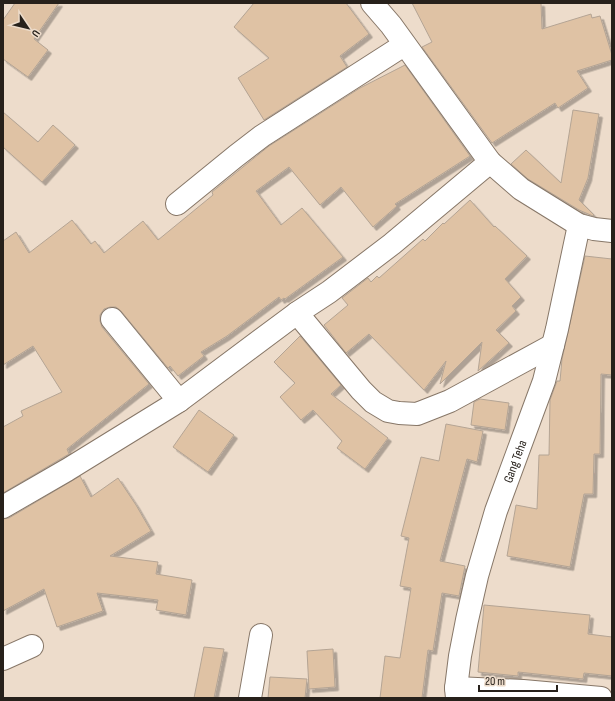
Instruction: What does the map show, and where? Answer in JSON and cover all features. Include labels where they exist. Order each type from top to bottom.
[{"type":"street","points":[[372,3],[391,25],[490,162],[526,192],[579,225],[594,229],[612,231]]},
{"type":"street","points":[[177,204],[262,136],[404,45]]},
{"type":"street","points":[[3,507],[67,470],[179,401],[297,313],[329,292],[392,244],[490,162]]},
{"type":"street","name":"Gang Teha","points":[[457,693],[467,620],[477,576],[496,511],[544,381],[579,225]]},
{"type":"street","points":[[297,313],[361,390],[373,402],[388,412],[399,414],[417,414],[450,401],[553,345]]},
{"type":"street","points":[[112,319],[179,401]]},
{"type":"street","points":[[250,698],[261,636]]},
{"type":"street","points":[[3,658],[32,646]]},
{"type":"street","points":[[457,693],[523,691],[601,698]]},
{"type":"building","points":[[15,3],[59,3],[34,39],[48,50],[28,77],[3,59],[3,20]]},
{"type":"building","points":[[254,3],[346,3],[369,34],[340,56],[347,67],[264,120],[238,78],[269,58],[234,27]]},
{"type":"building","points":[[412,3],[541,3],[542,29],[591,14],[592,18],[600,16],[612,55],[612,60],[577,71],[588,88],[558,108],[555,103],[492,143],[422,47],[432,42]]},
{"type":"building","points":[[405,65],[470,156],[395,204],[397,206],[373,227],[341,187],[320,205],[289,167],[256,191],[281,225],[302,208],[343,257],[285,299],[284,298],[281,300],[279,297],[227,336],[201,352],[204,356],[178,376],[170,366],[168,368],[121,311],[116,307],[104,309],[100,315],[102,327],[149,384],[67,449],[69,454],[3,493],[3,427],[23,416],[21,411],[62,392],[33,346],[3,365],[3,241],[16,232],[29,253],[72,220],[91,244],[95,241],[104,253],[143,221],[158,240],[213,195],[212,192],[269,146],[360,88]]},
{"type":"building","points":[[573,110],[599,114],[588,178],[579,200],[594,215],[593,216],[579,210],[528,179],[511,164],[526,150],[561,183]]},
{"type":"building","points":[[3,112],[38,142],[53,125],[75,145],[42,182],[3,147]]},
{"type":"building","points":[[470,200],[494,227],[495,226],[527,256],[505,279],[521,297],[512,306],[516,311],[496,330],[509,343],[478,371],[482,342],[440,384],[446,361],[424,390],[369,334],[346,353],[324,325],[348,305],[342,298],[368,278],[371,282],[377,276],[379,278],[423,239],[425,241]]},
{"type":"building","points":[[585,256],[612,259],[612,375],[601,374],[600,454],[594,454],[593,494],[584,494],[570,567],[507,556],[516,505],[537,509],[539,455],[549,455],[550,400],[557,381],[560,381],[562,359]]},
{"type":"building","points":[[300,336],[341,385],[331,394],[388,438],[365,469],[337,448],[342,441],[313,410],[301,420],[280,397],[295,383],[274,362]]},
{"type":"building","points":[[480,399],[509,403],[505,430],[471,425],[474,402]]},
{"type":"building","points":[[199,410],[234,435],[208,472],[173,447]]},
{"type":"building","points":[[446,424],[483,431],[477,462],[467,459],[440,561],[465,566],[459,596],[442,593],[433,651],[428,650],[422,698],[380,698],[385,656],[400,658],[411,588],[400,586],[409,538],[401,536],[421,457],[439,461]]},
{"type":"building","points":[[80,476],[91,497],[118,478],[151,531],[110,556],[158,562],[156,574],[192,580],[186,615],[156,610],[158,600],[97,593],[103,611],[57,627],[44,589],[3,611],[3,519],[9,518]]},
{"type":"building","points":[[484,605],[590,615],[588,634],[612,637],[612,676],[584,673],[583,679],[518,672],[518,676],[478,672]]},
{"type":"building","points":[[204,647],[224,649],[214,698],[194,698]]},
{"type":"building","points":[[333,649],[335,687],[309,689],[307,651]]},
{"type":"building","points":[[270,677],[307,679],[305,698],[268,698]]}]
